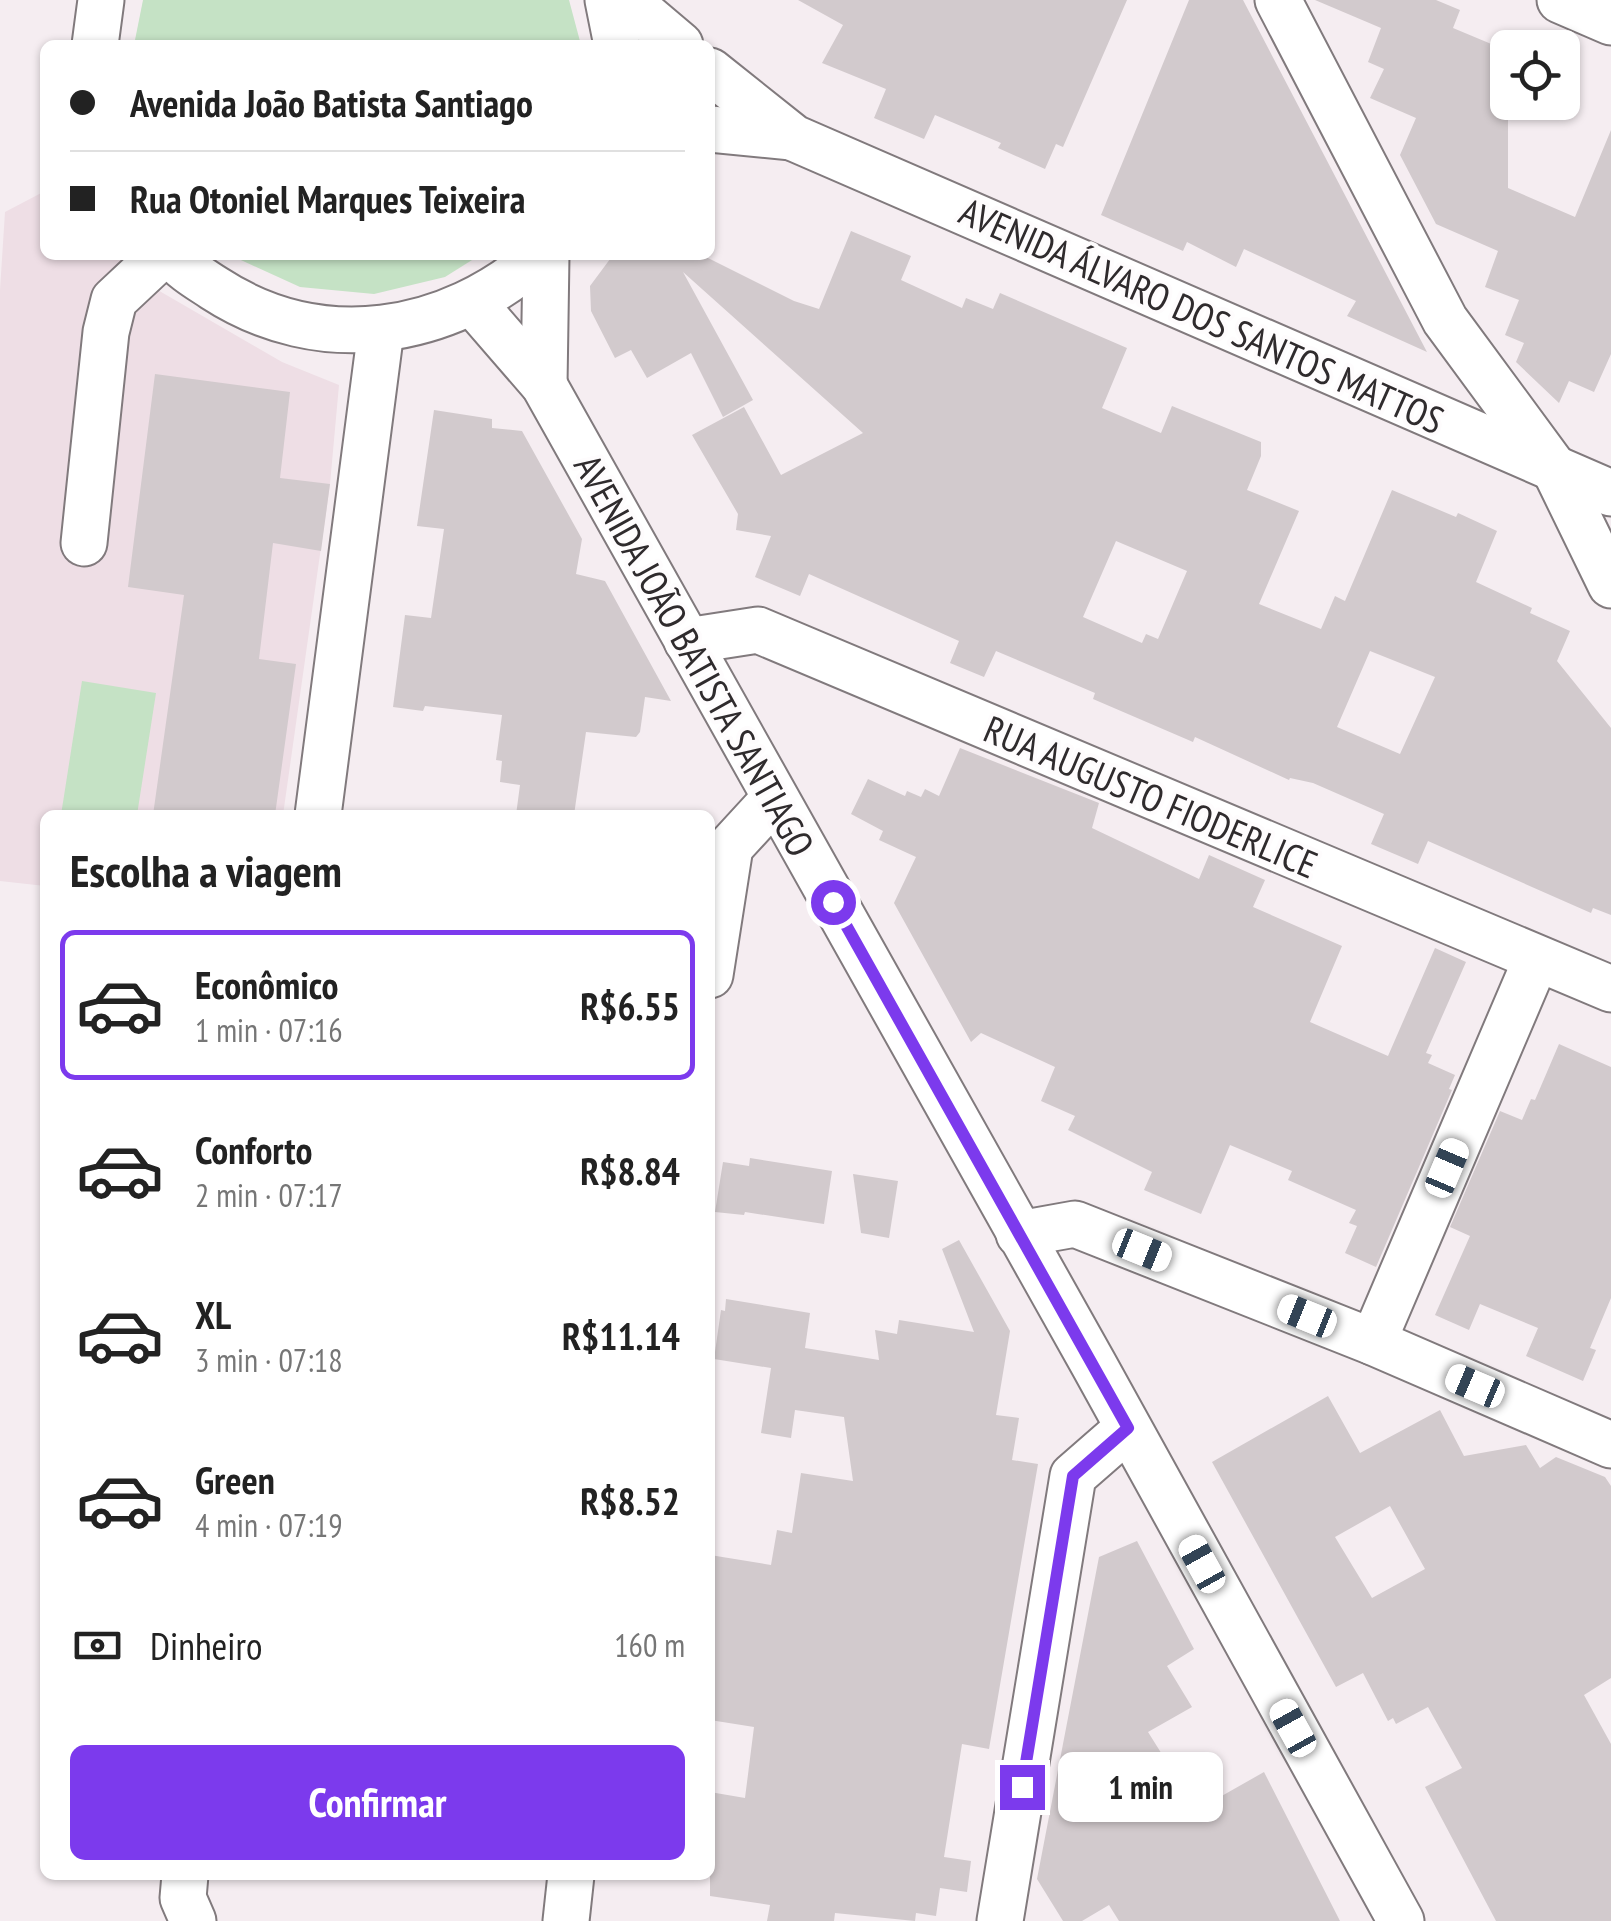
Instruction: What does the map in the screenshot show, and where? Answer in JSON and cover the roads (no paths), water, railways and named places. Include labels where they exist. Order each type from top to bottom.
[{"type":"street","points":[[96,40],[101,0]]},
{"type":"street","points":[[608,0],[616,40]]},
{"type":"street","points":[[627,0],[674,40]]},
{"type":"street","points":[[1278,0],[1445,320],[1554,468],[1611,586]]},
{"type":"street","points":[[1560,0],[1611,22]]},
{"type":"street","name":"AVENIDA ÁLVARO DOS SANTOS MATTOS","points":[[715,74],[794,138]]},
{"type":"street","name":"AVENIDA ÁLVARO DOS SANTOS MATTOS","points":[[715,129],[794,138],[1611,493]]},
{"type":"street","points":[[84,543],[106,332],[114,300],[157,260]]},
{"type":"street","points":[[176,260],[240,304],[308,327],[381,330],[444,316],[473,303],[537,260]]},
{"type":"street","points":[[543,260],[544,385]]},
{"type":"street","name":"AVENIDA JOÃO BATISTA SANTIAGO","points":[[473,303],[544,385],[1401,1921]]},
{"type":"street","points":[[319,810],[381,330]]},
{"type":"street","name":"RUA AUGUSTO FIODERLICE","points":[[687,641],[758,630],[1611,989]]},
{"type":"street","points":[[715,943],[730,847],[775,798]]},
{"type":"street","points":[[1373,1342],[1536,960]]},
{"type":"street","points":[[1018,1234],[1075,1224],[1373,1342],[1611,1445]]},
{"type":"street","points":[[1000,1921],[1073,1476],[1128,1428]]},
{"type":"street","points":[[185,1880],[183,1898],[193,1921]]},
{"type":"street","points":[[566,1921],[570,1880]]}]
